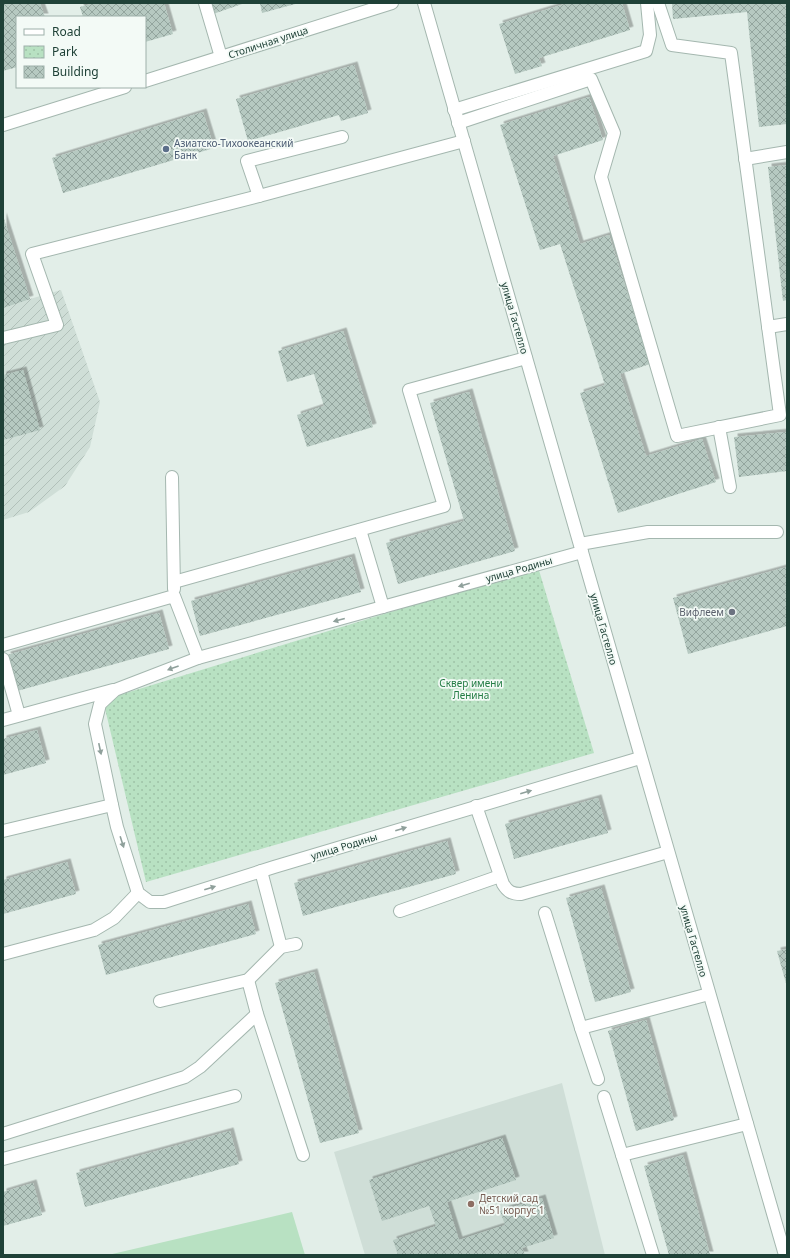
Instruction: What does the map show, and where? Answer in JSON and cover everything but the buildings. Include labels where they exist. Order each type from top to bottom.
[{"type":"street","points":[[205,3],[221,57]]},
{"type":"street","name":"Столичная улица","points":[[146,81],[392,3]]},
{"type":"street","name":"улица Гастелло","points":[[424,3],[640,758],[785,1255]]},
{"type":"street","points":[[454,110],[646,51],[650,35],[647,3]]},
{"type":"street","points":[[458,123],[592,79],[614,133],[601,177],[677,436],[780,415],[731,52],[672,45],[658,3]]},
{"type":"street","points":[[3,125],[122,88]]},
{"type":"street","points":[[259,196],[247,161],[342,137]]},
{"type":"street","points":[[3,338],[57,324],[32,254],[259,196],[464,141]]},
{"type":"street","points":[[745,159],[787,152]]},
{"type":"street","points":[[768,327],[787,324]]},
{"type":"street","points":[[174,582],[444,506],[409,390],[526,358]]},
{"type":"street","points":[[719,427],[730,487]]},
{"type":"street","points":[[172,477],[174,596],[198,658]]},
{"type":"street","points":[[360,530],[383,608]]},
{"type":"street","name":"улица Родины","points":[[640,758],[476,806],[164,902],[150,902],[138,893],[117,827],[95,724],[100,704],[114,690],[198,658],[383,608],[581,548],[648,532],[777,532]]},
{"type":"street","points":[[3,645],[174,596]]},
{"type":"street","points":[[3,659],[19,715]]},
{"type":"street","points":[[3,720],[114,690]]},
{"type":"street","points":[[3,831],[112,805]]},
{"type":"street","points":[[476,806],[500,876],[507,890],[513,894],[521,894],[668,852]]},
{"type":"street","points":[[261,872],[281,947]]},
{"type":"street","points":[[400,911],[500,876]]},
{"type":"street","points":[[3,954],[94,930],[114,918],[138,893]]},
{"type":"street","points":[[545,913],[598,1079]]},
{"type":"street","points":[[160,1001],[248,980],[281,947],[296,944]]},
{"type":"street","points":[[248,980],[257,1014],[303,1155]]},
{"type":"street","points":[[581,1028],[709,994]]},
{"type":"street","points":[[3,1134],[185,1077],[200,1067],[257,1014]]},
{"type":"street","points":[[3,1159],[235,1096]]},
{"type":"street","points":[[604,1097],[653,1255]]},
{"type":"street","points":[[622,1155],[747,1124]]},
{"type":"shaded area","points":[[3,215],[30,299],[61,290],[100,402],[90,447],[65,486],[29,512],[3,520]]},
{"type":"shaded area","name":"Детский сад №51 корпус 1","points":[[562,1083],[605,1255],[365,1255],[334,1152]]},
{"type":"green space","name":"Сквер имени Ленина","points":[[538,567],[594,753],[146,882],[103,700]]},
{"type":"green space","points":[[292,1212],[305,1255],[108,1255]]},
{"type":"place","name":"Азиатско-Тихоокеанский Банк","points":[[166,149]]},
{"type":"place","name":"Вифлеем","points":[[732,612]]},
{"type":"place","name":"Детский сад №51 корпус 1","points":[[471,1204]]}]
